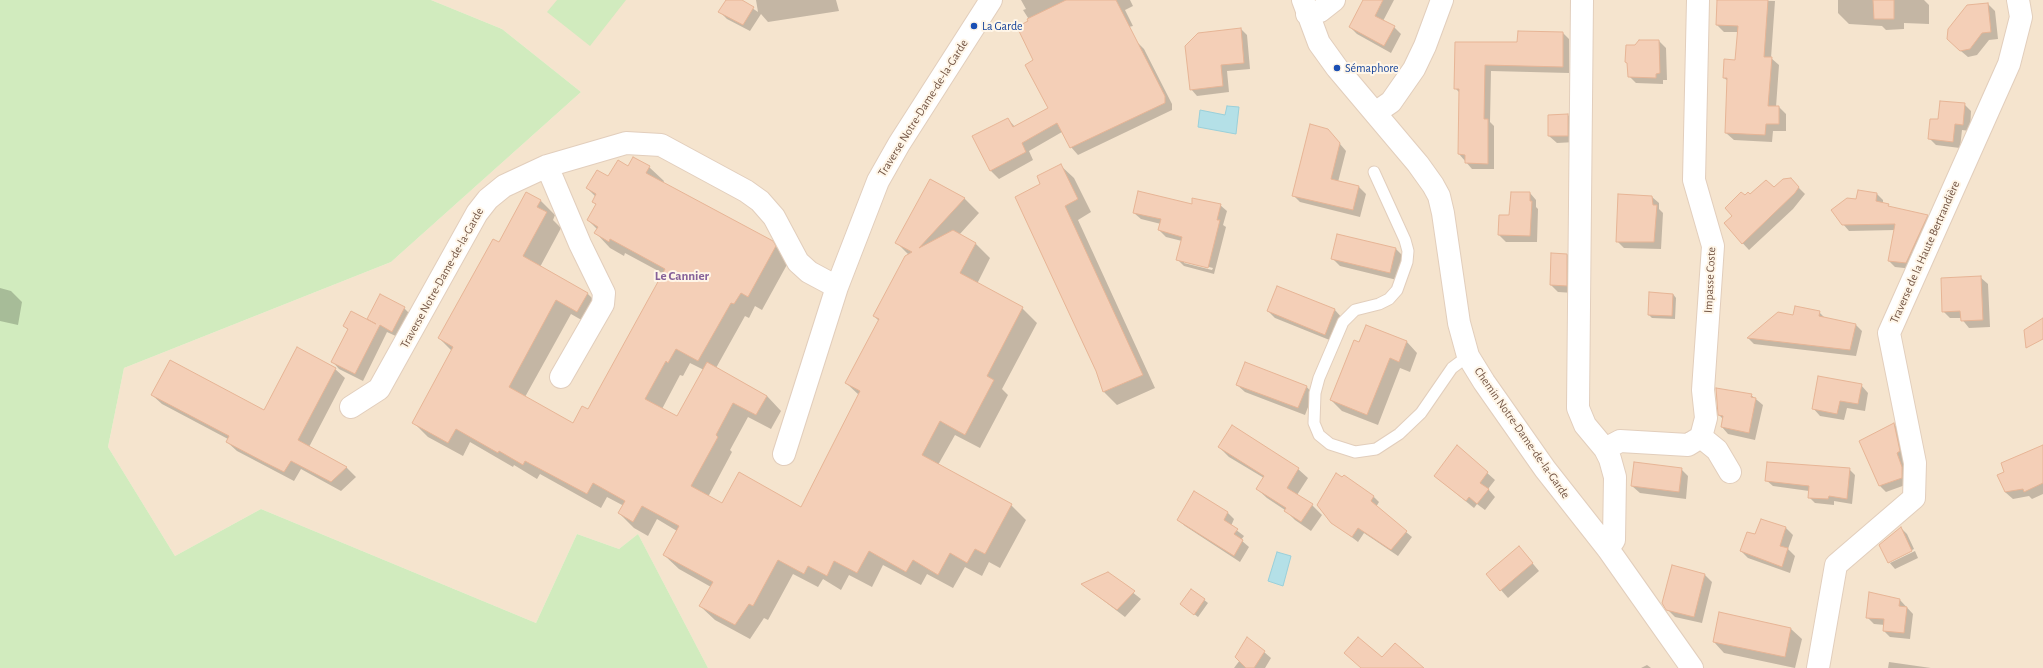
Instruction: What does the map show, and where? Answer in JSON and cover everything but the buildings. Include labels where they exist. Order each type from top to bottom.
[{"type":"street","name":"Traverse Notre-Dame-de-la-Garde","points":[[784,454],[837,287],[878,181],[898,144],[991,0]]},
{"type":"street","points":[[1305,7],[1320,11],[1334,0]]},
{"type":"street","points":[[1375,113],[1391,102],[1414,69],[1425,46],[1442,0]]},
{"type":"street","points":[[1582,0],[1578,408],[1585,425],[1605,449],[1610,459],[1615,477],[1614,540],[1608,549]]},
{"type":"street","name":"Impasse Coste","points":[[1698,0],[1694,180],[1713,246],[1703,390],[1706,418],[1701,437]]},
{"type":"street","name":"Traverse de la Haute Bertrandière","points":[[1818,668],[1836,565],[1914,498],[1915,463],[1889,333],[2009,64],[2021,17],[2018,0]]},
{"type":"street","name":"Chemin Notre-Dame-de-la-Garde","points":[[1305,7],[1319,43],[1337,68],[1434,185],[1444,213],[1459,323],[1468,356],[1545,469],[1608,549],[1692,668]]},
{"type":"street","name":"Traverse Notre-Dame-de-la-Garde","points":[[351,406],[379,389],[480,208],[488,199],[504,186],[547,166],[626,143],[661,146],[694,162],[746,191],[760,201],[774,217],[798,262],[809,272],[837,287]]},
{"type":"street","points":[[547,166],[580,244],[604,293],[603,304],[561,378]]},
{"type":"street","points":[[1605,449],[1620,441],[1688,446],[1701,437],[1717,450],[1730,472]]},
{"type":"lane","points":[[1374,172],[1405,240],[1408,251],[1407,262],[1396,290],[1389,299],[1379,304],[1354,310],[1343,322],[1319,378],[1315,393],[1314,423],[1319,435],[1330,444],[1355,452],[1376,449],[1399,434],[1420,413],[1452,368],[1468,356]]},
{"type":"shaded area","points":[[431,0],[2043,0],[2043,668],[708,668],[638,534],[619,549],[577,534],[536,623],[261,509],[175,556],[108,447],[124,368],[391,262],[581,92],[502,29]]},
{"type":"green space","points":[[0,0],[431,0],[502,29],[581,92],[391,262],[124,368],[108,447],[175,556],[261,509],[536,623],[577,534],[619,549],[638,534],[708,668],[0,668]]},
{"type":"green space","points":[[557,0],[626,0],[590,46],[547,12]]},
{"type":"water","points":[[1227,106],[1239,107],[1236,134],[1198,127],[1200,110],[1225,115]]},
{"type":"water","points":[[1277,552],[1291,556],[1283,586],[1268,581]]},
{"type":"place","name":"La Garde","points":[[974,26]]},
{"type":"place","name":"Sémaphore","points":[[1337,68]]},
{"type":"district","name":"Le Cannier","points":[[682,276]]}]
